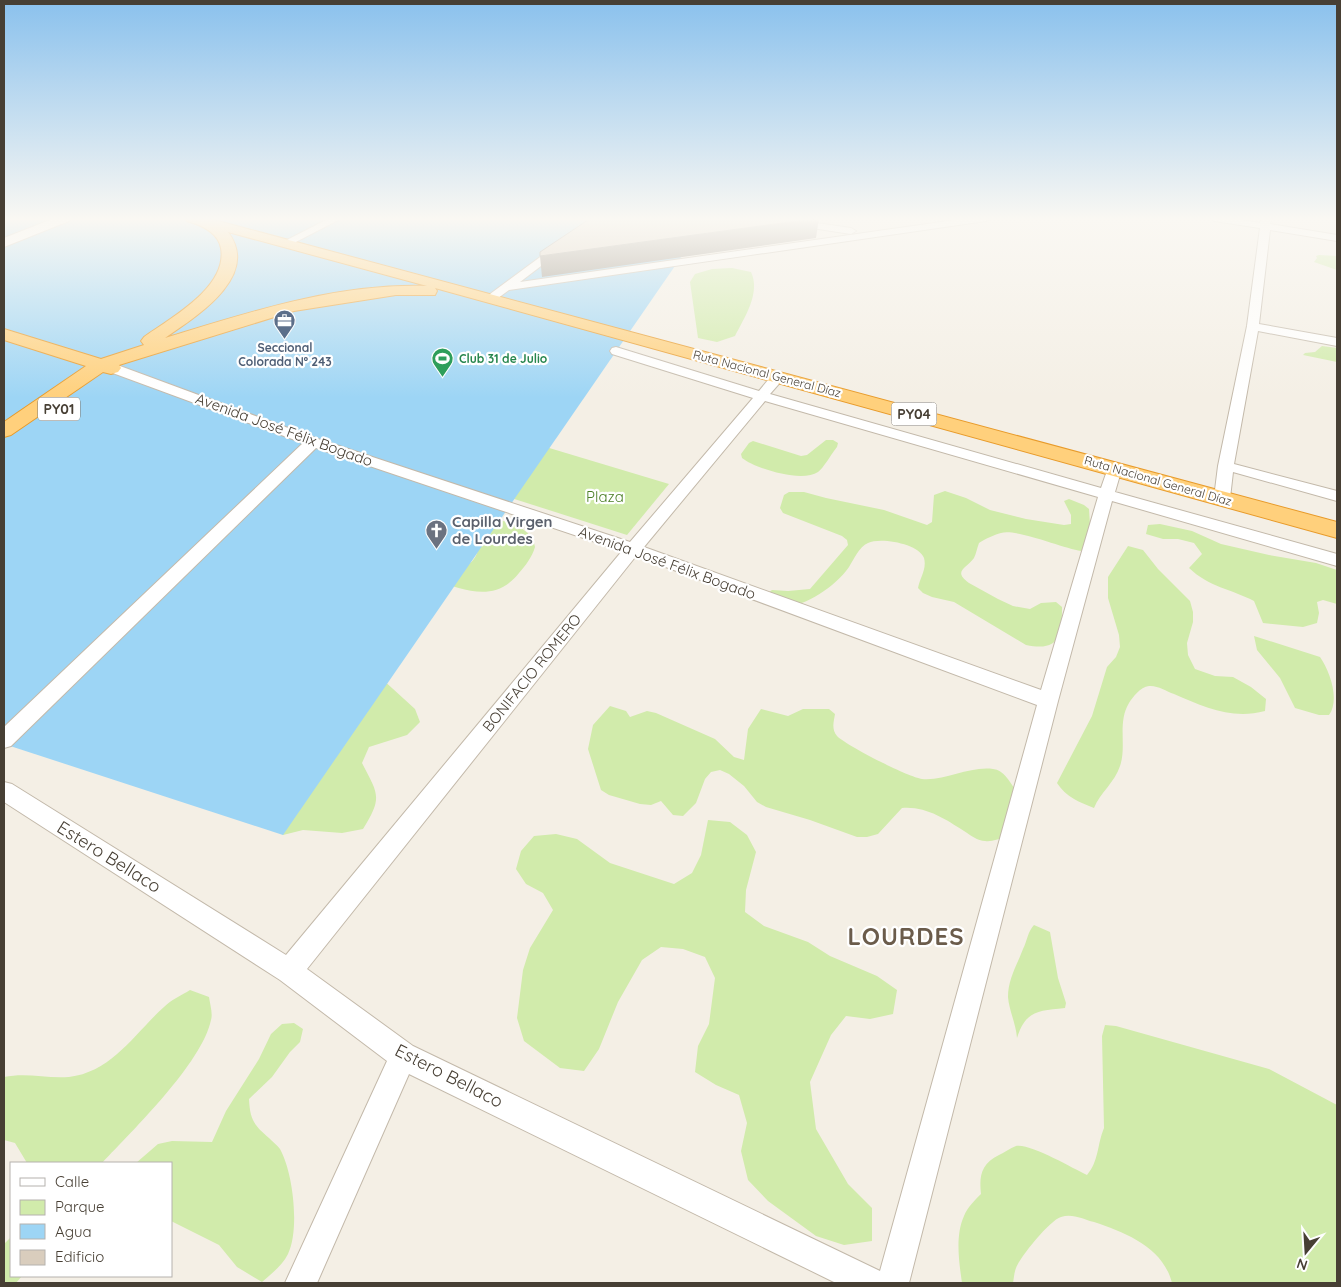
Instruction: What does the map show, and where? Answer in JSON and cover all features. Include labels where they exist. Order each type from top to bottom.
[{"type":"highway","name":"PY01","points":[[4,431],[107,367],[131,356],[208,297],[224,278]]},
{"type":"highway","name":"Ruta Nacional General Díaz","points":[[416,278],[1337,530]]},
{"type":"highway","points":[[131,356],[249,318],[323,300],[396,290],[490,299]]},
{"type":"highway","name":"Avenida José Félix Bogado","points":[[4,334],[107,367]]},
{"type":"highway","name":"PY01","points":[[4,448],[107,367]]},
{"type":"street","points":[[490,299],[519,278]]},
{"type":"street","points":[[507,287],[568,278]]},
{"type":"street","points":[[1222,498],[1226,466],[1253,326],[1259,278]]},
{"type":"street","points":[[1253,326],[1337,342]]},
{"type":"street","points":[[616,351],[761,396],[1337,560]]},
{"type":"street","name":"Avenida José Félix Bogado","points":[[107,367],[313,442],[632,549],[1048,701]]},
{"type":"street","name":"BONIFACIO ROMERO","points":[[289,972],[632,549],[778,378]]},
{"type":"street","points":[[4,740],[313,442]]},
{"type":"street","points":[[1226,466],[1337,496]]},
{"type":"street","points":[[893,1283],[1048,701],[1114,468]]},
{"type":"street","name":"Estero Bellaco","points":[[4,791],[289,972],[403,1056],[870,1283]]},
{"type":"street","points":[[301,1283],[403,1056]]},
{"type":"green space","points":[[692,278],[753,278],[753,297],[735,336],[717,342],[698,338],[690,282]]},
{"type":"green space","points":[[1322,346],[1337,348],[1337,362],[1303,355],[1315,352]]},
{"type":"green space","points":[[826,440],[833,440],[838,443],[837,447],[820,470],[811,475],[791,475],[768,470],[742,458],[741,454],[749,443],[753,441],[801,456],[807,455]]},
{"type":"green space","name":"Plaza","points":[[526,441],[669,484],[627,535],[477,487]]},
{"type":"green space","points":[[945,491],[966,498],[990,510],[1026,519],[1064,525],[1071,524],[1071,515],[1064,501],[1069,499],[1089,509],[1091,540],[1081,551],[1017,533],[1001,533],[979,543],[974,558],[961,572],[964,579],[969,583],[1013,606],[1030,609],[1041,603],[1056,602],[1062,607],[1061,626],[1057,639],[1052,643],[1037,647],[1026,645],[954,602],[923,593],[918,588],[925,562],[921,553],[908,546],[890,541],[874,541],[862,547],[836,582],[800,604],[776,608],[763,604],[761,598],[772,590],[810,589],[848,545],[847,540],[842,536],[783,513],[780,508],[784,495],[789,492],[804,492],[884,510],[927,525],[932,522],[934,495]]},
{"type":"green space","points":[[482,516],[514,525],[528,533],[535,547],[526,564],[509,583],[489,591],[468,590],[434,581],[460,570],[473,560],[479,544]]},
{"type":"green space","points":[[1160,524],[1192,531],[1221,544],[1316,563],[1337,570],[1337,604],[1323,600],[1317,602],[1319,613],[1317,623],[1303,627],[1263,623],[1254,601],[1212,584],[1189,568],[1202,554],[1194,543],[1178,539],[1163,539],[1146,534],[1148,525]]},
{"type":"green space","points":[[1128,546],[1143,550],[1158,569],[1190,601],[1193,622],[1187,643],[1188,655],[1195,669],[1215,676],[1233,677],[1251,687],[1266,699],[1265,711],[1241,714],[1218,711],[1158,687],[1149,686],[1143,688],[1129,703],[1125,711],[1123,751],[1118,772],[1094,808],[1069,795],[1057,783],[1092,716],[1107,667],[1116,657],[1120,647],[1119,635],[1108,598],[1108,577]]},
{"type":"green space","points":[[1254,636],[1320,657],[1327,670],[1334,694],[1334,702],[1329,715],[1319,715],[1295,708],[1280,678],[1257,650]]},
{"type":"green space","points":[[381,678],[415,709],[420,722],[407,735],[369,747],[362,763],[375,789],[376,802],[374,810],[363,829],[342,833],[303,830],[283,835],[271,804]]},
{"type":"green space","points":[[610,706],[626,711],[630,717],[647,711],[656,713],[715,739],[734,757],[744,760],[748,729],[761,709],[788,716],[803,709],[829,709],[835,714],[833,728],[835,733],[843,741],[915,777],[922,779],[940,778],[984,769],[1000,771],[1015,789],[1005,837],[982,841],[935,814],[919,809],[902,808],[878,834],[857,837],[766,807],[757,802],[744,786],[729,774],[720,770],[711,772],[705,779],[696,803],[683,816],[673,815],[661,801],[651,805],[640,804],[609,795],[601,790],[588,749],[593,725]]},
{"type":"green space","points":[[708,820],[730,822],[747,835],[756,852],[746,890],[745,912],[764,926],[808,942],[830,956],[877,976],[897,990],[893,1014],[870,1019],[846,1016],[831,1035],[810,1082],[816,1129],[848,1184],[872,1208],[872,1241],[844,1245],[816,1236],[768,1201],[748,1180],[741,1151],[747,1123],[739,1095],[716,1085],[695,1072],[698,1046],[709,1024],[715,978],[705,957],[683,949],[661,947],[642,960],[618,1002],[599,1049],[584,1071],[560,1068],[524,1041],[517,1018],[523,970],[530,948],[553,910],[543,893],[526,884],[516,869],[521,851],[534,836],[556,834],[577,839],[610,863],[674,884],[692,873],[701,855]]},
{"type":"green space","points":[[1034,925],[1050,932],[1058,978],[1066,1003],[1065,1008],[1040,1011],[1029,1017],[1024,1022],[1017,1038],[1008,990],[1013,972]]},
{"type":"green space","points":[[190,990],[209,997],[212,1018],[205,1037],[195,1056],[165,1095],[103,1162],[26,1162],[15,1143],[4,1140],[4,1077],[21,1075],[69,1077],[84,1074],[98,1068],[122,1050],[153,1017],[173,1000]]},
{"type":"green space","points":[[294,1023],[303,1029],[300,1042],[290,1052],[272,1077],[249,1099],[250,1112],[254,1122],[280,1149],[285,1159],[293,1201],[294,1230],[292,1243],[286,1258],[262,1282],[237,1267],[219,1245],[172,1222],[172,1162],[137,1162],[158,1144],[172,1141],[212,1142],[226,1111],[259,1059],[271,1034],[282,1024]]},
{"type":"green space","points":[[1105,1025],[1116,1026],[1269,1069],[1337,1105],[1337,1283],[1172,1283],[1161,1260],[1142,1243],[1106,1226],[1082,1218],[1065,1216],[1050,1225],[1023,1256],[1015,1270],[1013,1283],[962,1283],[959,1232],[967,1210],[981,1194],[980,1182],[982,1171],[988,1162],[1016,1146],[1022,1146],[1041,1152],[1087,1175],[1091,1170],[1104,1128],[1102,1036]]},
{"type":"green space","points":[[10,1238],[10,1277],[21,1277],[16,1283],[4,1283],[4,1244]]},
{"type":"water","points":[[4,278],[667,278],[283,835],[4,744]]},
{"type":"place","name":"Seccional Colorada Nº 243","points":[[285,340]]},
{"type":"place","name":"Club 31 de Julio","points":[[443,378]]},
{"type":"place","name":"Capilla Virgen de Lourdes","points":[[436,550]]},
{"type":"district","name":"LOURDES","points":[[906,937]]}]
